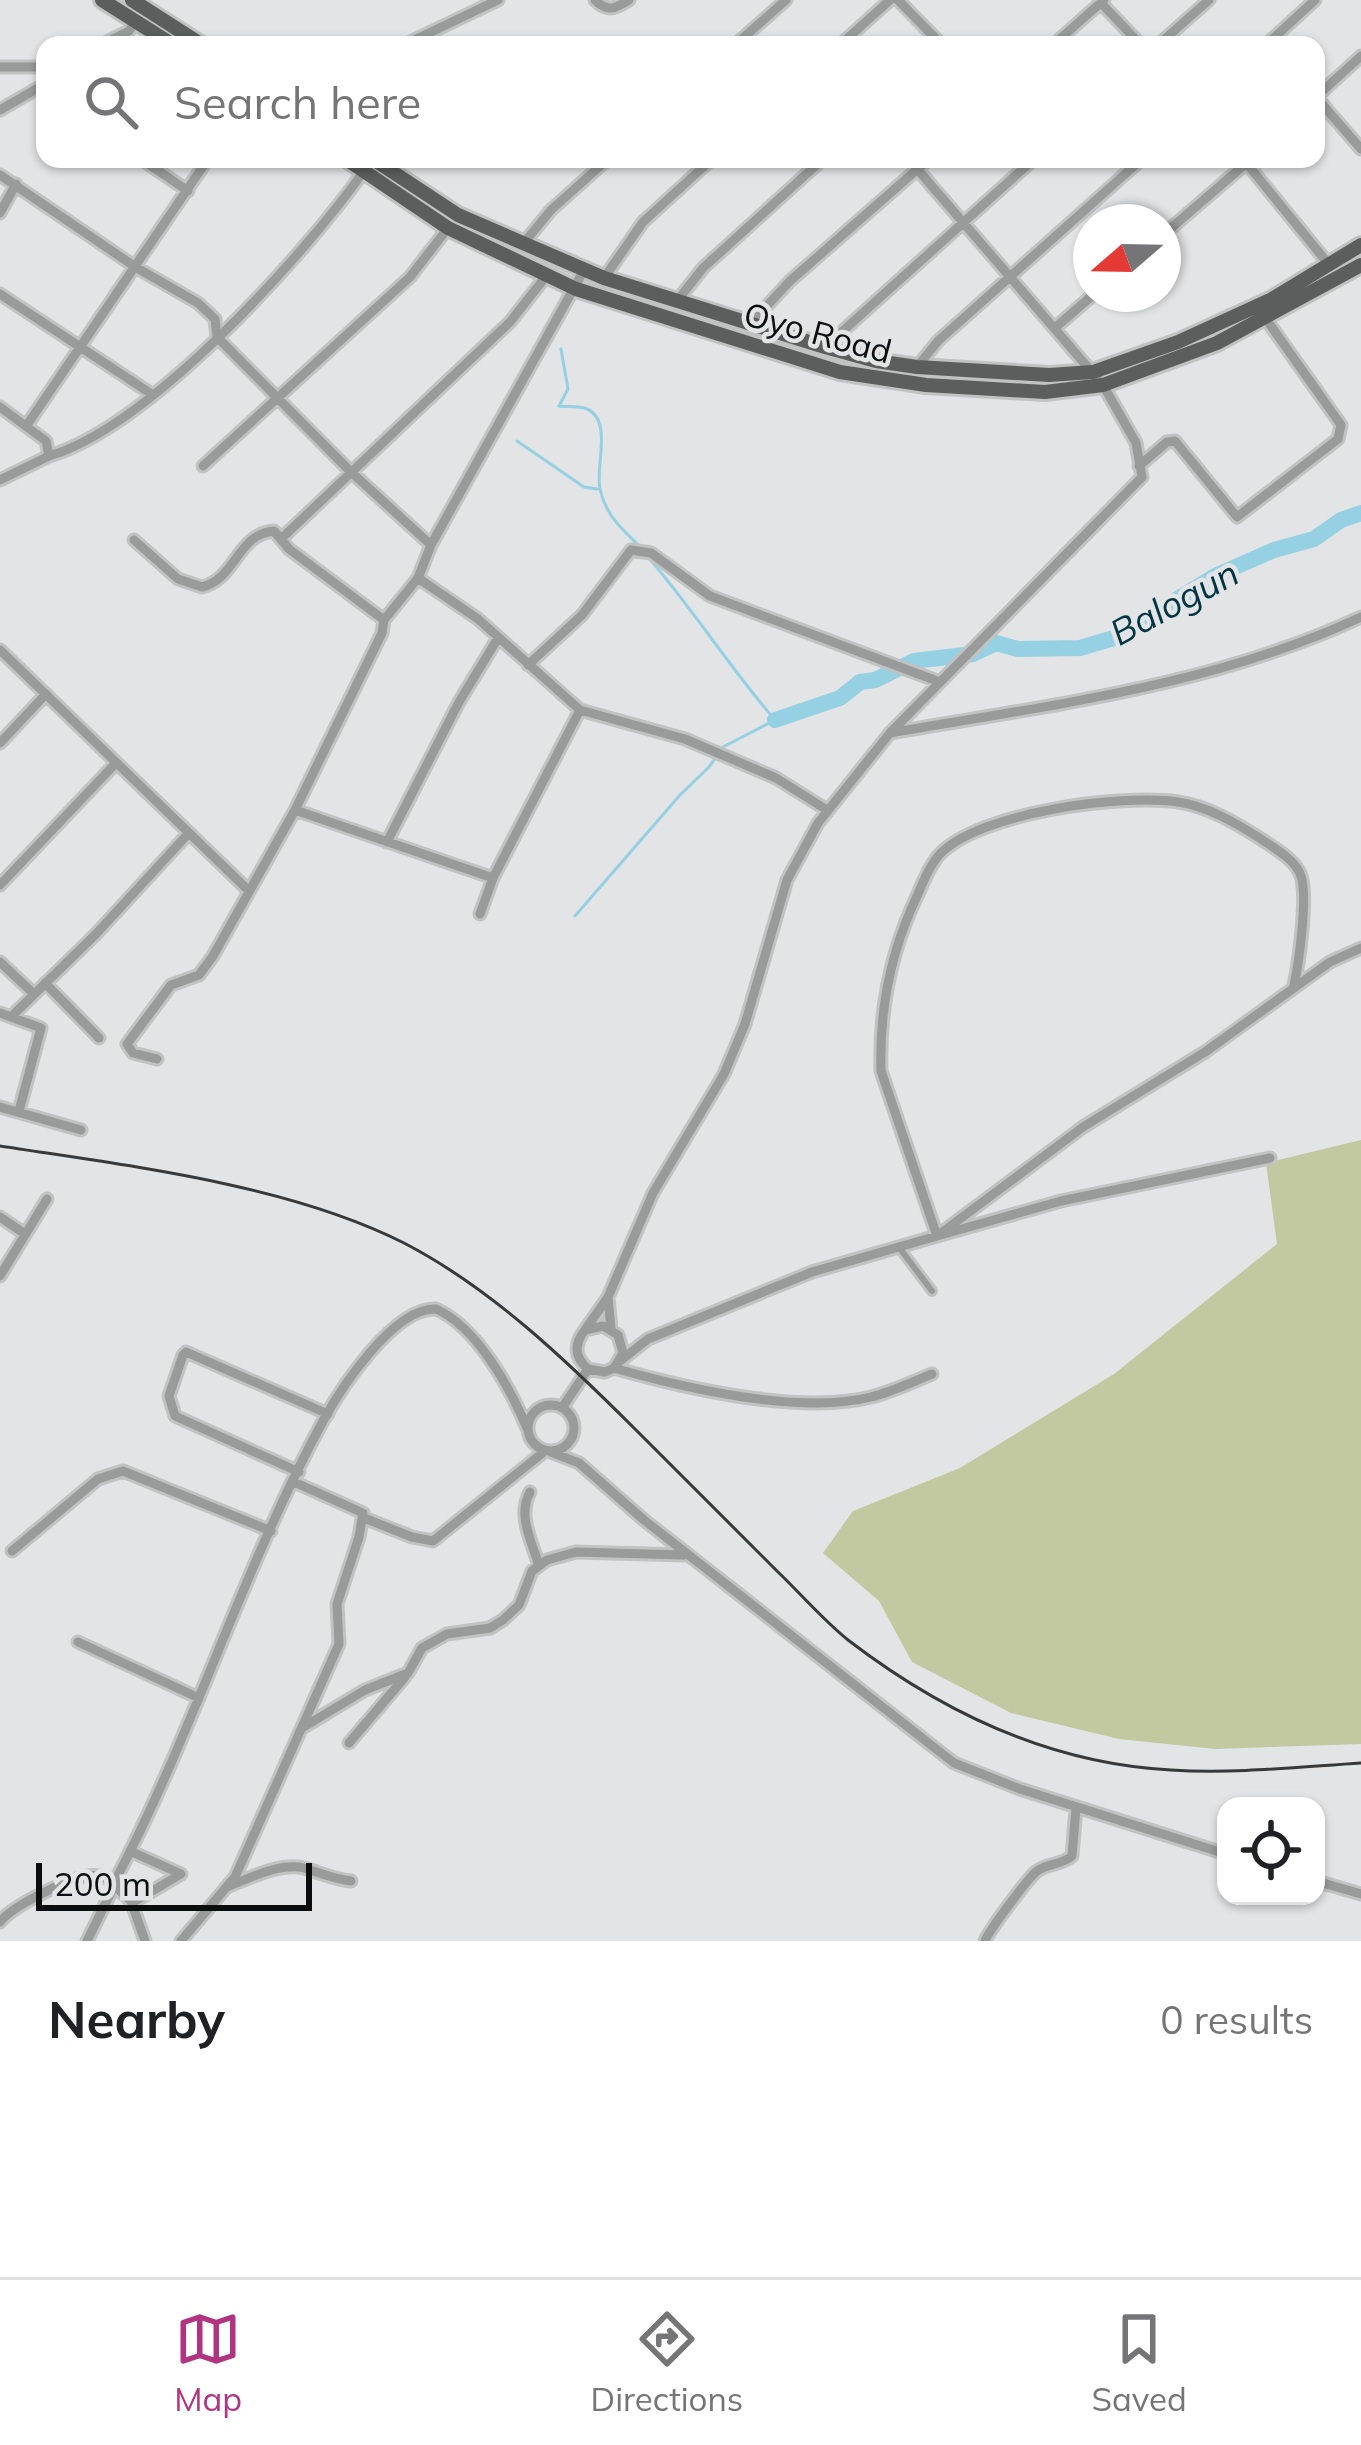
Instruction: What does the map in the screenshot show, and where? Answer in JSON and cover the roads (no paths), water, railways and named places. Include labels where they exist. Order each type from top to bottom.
[{"type":"main road","points":[[102,0],[160,36]]},
{"type":"main road","points":[[132,0],[188,36]]},
{"type":"main road","name":"Oyo Road","points":[[372,168],[448,228],[576,289],[874,379],[1010,391],[1103,385],[1186,356],[1266,319],[1361,265]]},
{"type":"main road","name":"Oyo Road","points":[[373,168],[458,215],[604,278],[876,362],[917,367],[1049,375],[1093,372],[1178,342],[1271,299],[1361,245]]},
{"type":"street","points":[[423,36],[498,0]]},
{"type":"street","points":[[596,0],[615,9],[629,0]]},
{"type":"street","points":[[744,36],[786,0]]},
{"type":"street","points":[[851,36],[894,0],[932,36]]},
{"type":"street","points":[[1168,36],[1208,0]]},
{"type":"street","points":[[1276,36],[1315,0]]},
{"type":"street","points":[[1063,36],[1102,1],[1133,36]]},
{"type":"street","points":[[122,36],[136,20]]},
{"type":"street","points":[[1325,89],[1361,56]]},
{"type":"street","points":[[0,67],[36,67]]},
{"type":"street","points":[[0,110],[36,94]]},
{"type":"street","points":[[1325,107],[1361,149]]},
{"type":"street","points":[[154,168],[188,191]]},
{"type":"street","points":[[27,425],[202,168]]},
{"type":"street","points":[[0,480],[95,437],[153,395],[218,337],[300,250],[366,168]]},
{"type":"street","points":[[523,244],[551,210],[598,168]]},
{"type":"street","points":[[604,278],[643,222],[702,168]]},
{"type":"street","points":[[677,301],[703,268],[814,168]]},
{"type":"street","points":[[826,347],[1024,168]]},
{"type":"street","points":[[917,367],[950,330],[1132,168]]},
{"type":"street","points":[[1181,219],[1238,168]]},
{"type":"street","points":[[1253,168],[1330,266]]},
{"type":"street","points":[[752,323],[790,281],[918,170],[1103,385],[1131,431],[1142,476],[890,733],[827,810],[788,880],[746,1024],[724,1074],[653,1193],[608,1297],[576,1346],[581,1363],[605,1372],[648,1340],[812,1272],[898,1245],[1061,1202],[1270,1158]]},
{"type":"street","points":[[0,175],[137,268],[198,303],[214,319],[218,337],[350,471],[431,545]]},
{"type":"street","points":[[0,213],[16,184]]},
{"type":"street","points":[[203,466],[410,277],[448,228]]},
{"type":"street","points":[[157,1059],[133,1053],[127,1044],[130,1038],[171,985],[200,974],[295,810],[382,633],[383,620],[418,578],[431,545],[584,270]]},
{"type":"street","points":[[282,538],[510,322],[547,275]]},
{"type":"street","points":[[0,294],[153,395]]},
{"type":"street","points":[[1056,327],[1073,312]]},
{"type":"street","points":[[1139,466],[1174,441],[1237,517],[1338,439],[1341,425],[1266,319]]},
{"type":"street","points":[[0,407],[46,441],[49,456]]},
{"type":"street","points":[[134,540],[178,580],[202,587],[220,579],[252,536],[274,531],[289,549],[383,620]]},
{"type":"street","points":[[528,665],[581,616],[631,550],[645,550],[710,596],[940,682]]},
{"type":"street","points":[[418,578],[478,619],[580,710],[685,739],[776,778],[827,810]]},
{"type":"street","points":[[890,733],[1176,682],[1265,655],[1361,616]]},
{"type":"street","points":[[387,842],[459,702],[498,638]]},
{"type":"street","points":[[0,650],[248,890]]},
{"type":"street","points":[[0,743],[46,694]]},
{"type":"street","points":[[480,914],[493,878],[580,710]]},
{"type":"street","points":[[0,885],[116,763]]},
{"type":"street","points":[[937,1236],[885,1090],[880,1042],[898,934],[944,850],[1014,820],[1095,800],[1192,805],[1255,835],[1294,864],[1301,876],[1294,985]]},
{"type":"street","points":[[295,810],[493,878]]},
{"type":"street","points":[[12,1016],[188,835]]},
{"type":"street","points":[[937,1236],[1083,1127],[1205,1052],[1294,985],[1361,948]]},
{"type":"street","points":[[0,962],[34,994]]},
{"type":"street","points":[[45,983],[99,1038]]},
{"type":"street","points":[[0,1013],[41,1028],[19,1111]]},
{"type":"street","points":[[0,1107],[81,1130]]},
{"type":"street","points":[[0,1276],[47,1199]]},
{"type":"street","points":[[0,1217],[25,1234]]},
{"type":"street","points":[[898,1245],[932,1291]]},
{"type":"street","points":[[608,1297],[623,1352],[617,1365]]},
{"type":"street","points":[[87,1941],[328,1414],[382,1339],[429,1308],[446,1314],[500,1373],[534,1445],[579,1463],[688,1555],[954,1762],[1076,1808],[1217,1851]]},
{"type":"street","points":[[586,1330],[603,1326],[648,1340]]},
{"type":"street","points":[[328,1414],[186,1352],[170,1396],[175,1416],[350,1505],[364,1518],[412,1538],[433,1540],[548,1452],[571,1440]]},
{"type":"street","points":[[617,1365],[703,1391],[834,1403],[872,1397],[932,1375]]},
{"type":"street","points":[[562,1408],[588,1369]]},
{"type":"street","points":[[515,1399],[538,1408]]},
{"type":"street","points":[[527,1428],[538,1408],[562,1408],[573,1422],[571,1440],[579,1463]]},
{"type":"street","points":[[12,1551],[98,1479],[123,1471],[272,1532]]},
{"type":"street","points":[[530,1492],[523,1505],[524,1520],[539,1566]]},
{"type":"street","points":[[181,1941],[229,1886],[339,1644],[340,1588],[364,1518]]},
{"type":"street","points":[[350,1743],[408,1673],[422,1648],[447,1634],[490,1628],[503,1620],[519,1605],[532,1571],[547,1559],[576,1552],[688,1555]]},
{"type":"street","points":[[78,1642],[199,1698]]},
{"type":"street","points":[[302,1728],[365,1690],[408,1673]]},
{"type":"street","points":[[986,1941],[989,1927],[1007,1912],[1033,1874],[1072,1856],[1076,1808]]},
{"type":"street","points":[[130,1851],[182,1874],[132,1903]]},
{"type":"street","points":[[229,1886],[300,1866],[328,1879],[351,1880]]},
{"type":"street","points":[[0,1922],[10,1911],[82,1877],[99,1875],[116,1882]]},
{"type":"street","points":[[116,1882],[116,1888],[132,1903],[145,1941]]},
{"type":"street","points":[[1325,1884],[1361,1894]]},
{"type":"waterway","points":[[561,349],[568,389],[559,406],[584,408],[595,415],[601,433],[603,499],[616,522],[642,549]]},
{"type":"waterway","points":[[517,441],[584,487],[597,489]]},
{"type":"waterway","name":"Balogun","points":[[775,720],[840,698],[860,682],[914,661],[973,654],[996,643],[1018,649],[1080,648],[1114,638],[1215,576],[1274,550],[1314,539],[1361,513]]},
{"type":"waterway","points":[[575,916],[723,747],[775,720],[648,557]]},
{"type":"railway","points":[[0,1146],[259,1192],[358,1223],[436,1261],[555,1352],[848,1640],[921,1690],[1000,1730],[1127,1766],[1242,1771],[1361,1763]]}]
